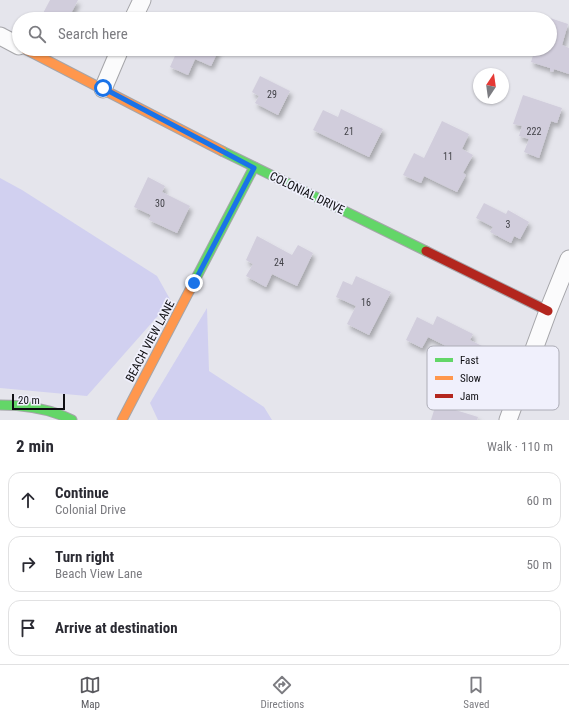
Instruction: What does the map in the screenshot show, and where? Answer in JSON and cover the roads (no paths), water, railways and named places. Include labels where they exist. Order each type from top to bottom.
[{"type":"street","points":[[136,12],[142,0]]},
{"type":"street","points":[[0,36],[12,42]]},
{"type":"street","name":"COLONIAL DRIVE","points":[[39,56],[254,168],[548,311]]},
{"type":"street","points":[[103,88],[117,56]]},
{"type":"street","name":"BEACH VIEW LANE","points":[[122,420],[254,168]]},
{"type":"street","points":[[535,346],[569,258]]},
{"type":"street","points":[[0,405],[34,407],[62,415],[72,420]]},
{"type":"street","points":[[508,420],[512,410]]}]
